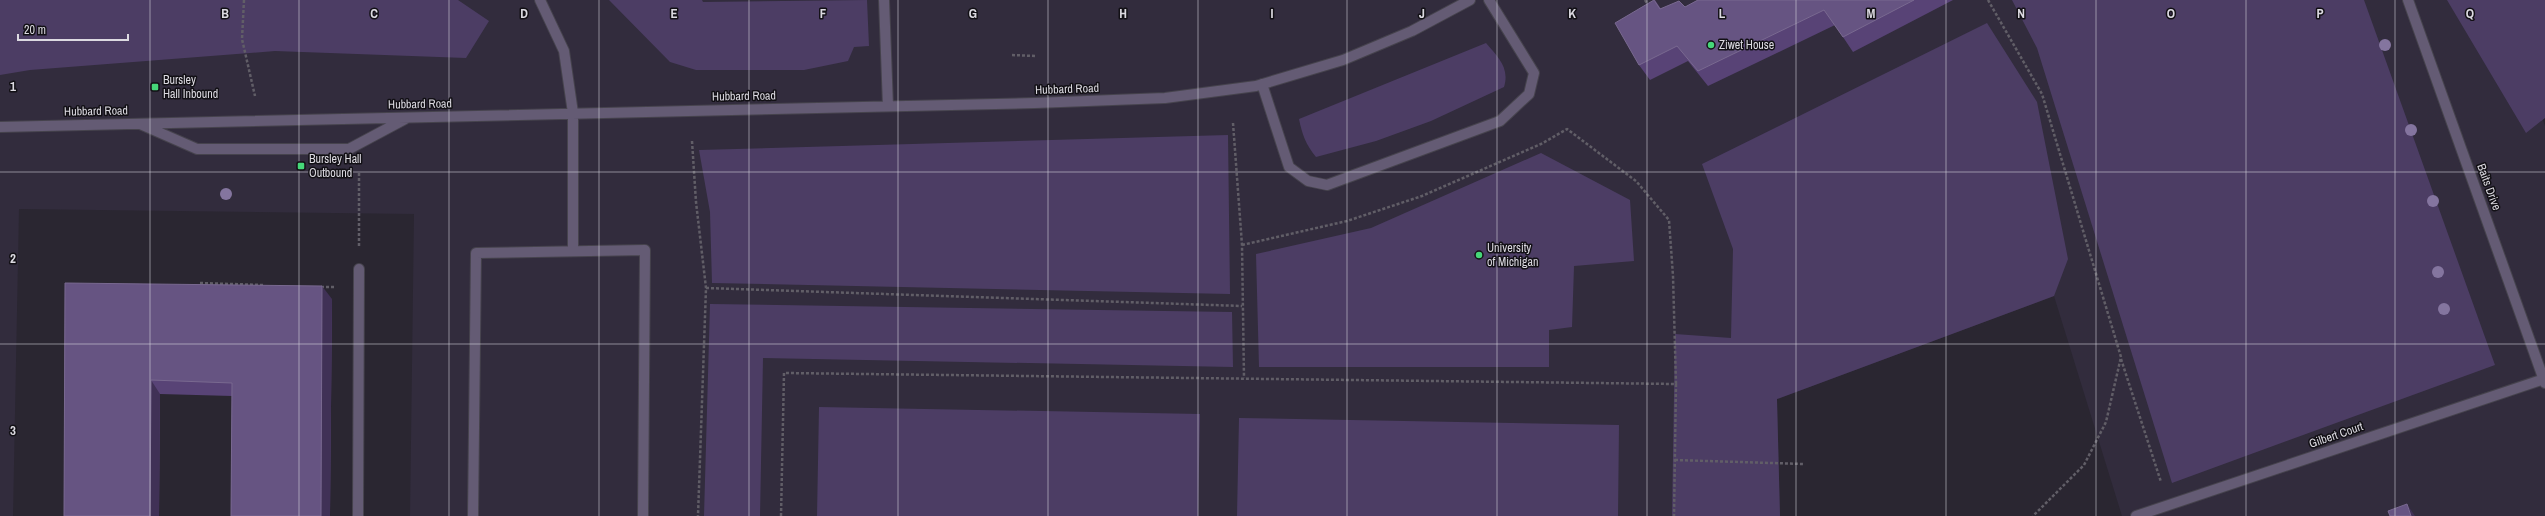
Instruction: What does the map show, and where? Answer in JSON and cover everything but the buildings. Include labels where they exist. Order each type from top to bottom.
[{"type":"street","points":[[540,0],[564,51],[573,113],[573,251]]},
{"type":"street","points":[[884,0],[888,106]]},
{"type":"street","name":"Hubbard Road","points":[[0,127],[1165,98],[1262,84],[1343,60],[1412,31],[1470,0]]},
{"type":"street","points":[[1262,84],[1289,167],[1308,181],[1327,185],[1500,121],[1529,94],[1534,72],[1488,0]]},
{"type":"street","name":"Baits Drive","points":[[2408,0],[2544,381]]},
{"type":"street","points":[[137,123],[197,149],[349,149],[408,117]]},
{"type":"street","points":[[473,516],[476,253],[645,250],[643,516]]},
{"type":"street","points":[[358,516],[359,269]]},
{"type":"street","name":"Gilbert Court","points":[[2136,516],[2544,381]]},
{"type":"path","points":[[244,0],[242,39],[260,120]]},
{"type":"path","points":[[1645,0],[1651,11]]},
{"type":"path","points":[[1988,0],[2042,94],[2121,357],[2169,505]]},
{"type":"path","points":[[1012,56],[1036,56]]},
{"type":"path","points":[[1233,123],[1242,245],[1244,378]]},
{"type":"path","points":[[1242,245],[1347,221],[1422,196],[1541,144],[1567,129],[1636,181],[1669,220],[1673,276],[1676,384],[1674,516]]},
{"type":"path","points":[[692,141],[696,202],[706,288],[698,516]]},
{"type":"path","points":[[359,170],[359,269]]},
{"type":"path","points":[[200,290],[200,283],[269,285]]},
{"type":"path","points":[[315,286],[359,288]]},
{"type":"path","points":[[706,288],[1242,306]]},
{"type":"path","points":[[2033,516],[2084,465],[2106,422],[2121,357]]},
{"type":"path","points":[[781,516],[784,373],[1676,384]]},
{"type":"path","points":[[1675,460],[1803,464]]},
{"type":"shaded area","name":"University of Michigan","points":[[0,0],[2498,0],[2545,126],[2545,516],[2122,516],[2054,296],[1777,399],[1780,516],[410,516],[414,214],[19,209],[13,516],[0,516]]},
{"type":"shaded area","points":[[0,0],[458,0],[489,21],[466,58],[275,51],[30,70],[0,75]]},
{"type":"shaded area","points":[[609,0],[702,0],[703,2],[867,0],[869,46],[854,47],[848,61],[804,70],[696,70],[670,62]]},
{"type":"shaded area","points":[[2012,0],[2364,0],[2495,365],[2172,483],[2037,48]]},
{"type":"shaded area","points":[[2447,0],[2545,0],[2545,118],[2526,133]]},
{"type":"shaded area","points":[[1987,23],[2037,102],[2068,259],[2054,296],[1777,399],[1780,516],[1672,516],[1675,334],[1731,338],[1733,249],[1702,164]]},
{"type":"shaded area","points":[[1486,43],[1502,63],[1505,74],[1504,87],[1431,121],[1376,141],[1316,157],[1307,144],[1299,119]]},
{"type":"shaded area","points":[[1228,135],[1230,294],[712,283],[710,212],[699,150]]},
{"type":"shaded area","points":[[1541,153],[1630,200],[1634,261],[1574,266],[1572,327],[1549,330],[1549,367],[1259,367],[1256,254],[1371,228]]},
{"type":"shaded area","points":[[710,304],[1232,312],[1233,367],[763,358],[760,516],[704,516]]},
{"type":"shaded area","points":[[819,407],[1200,414],[1198,516],[817,516]]},
{"type":"shaded area","points":[[1239,418],[1619,425],[1618,516],[1237,516]]},
{"type":"place","name":"Ziwet House","points":[[1711,45]]},
{"type":"place","name":"Bursley Hall Inbound","points":[[155,87]]},
{"type":"place","name":"Bursley Hall Outbound","points":[[301,166]]},
{"type":"place","name":"University of Michigan","points":[[1479,255]]}]
